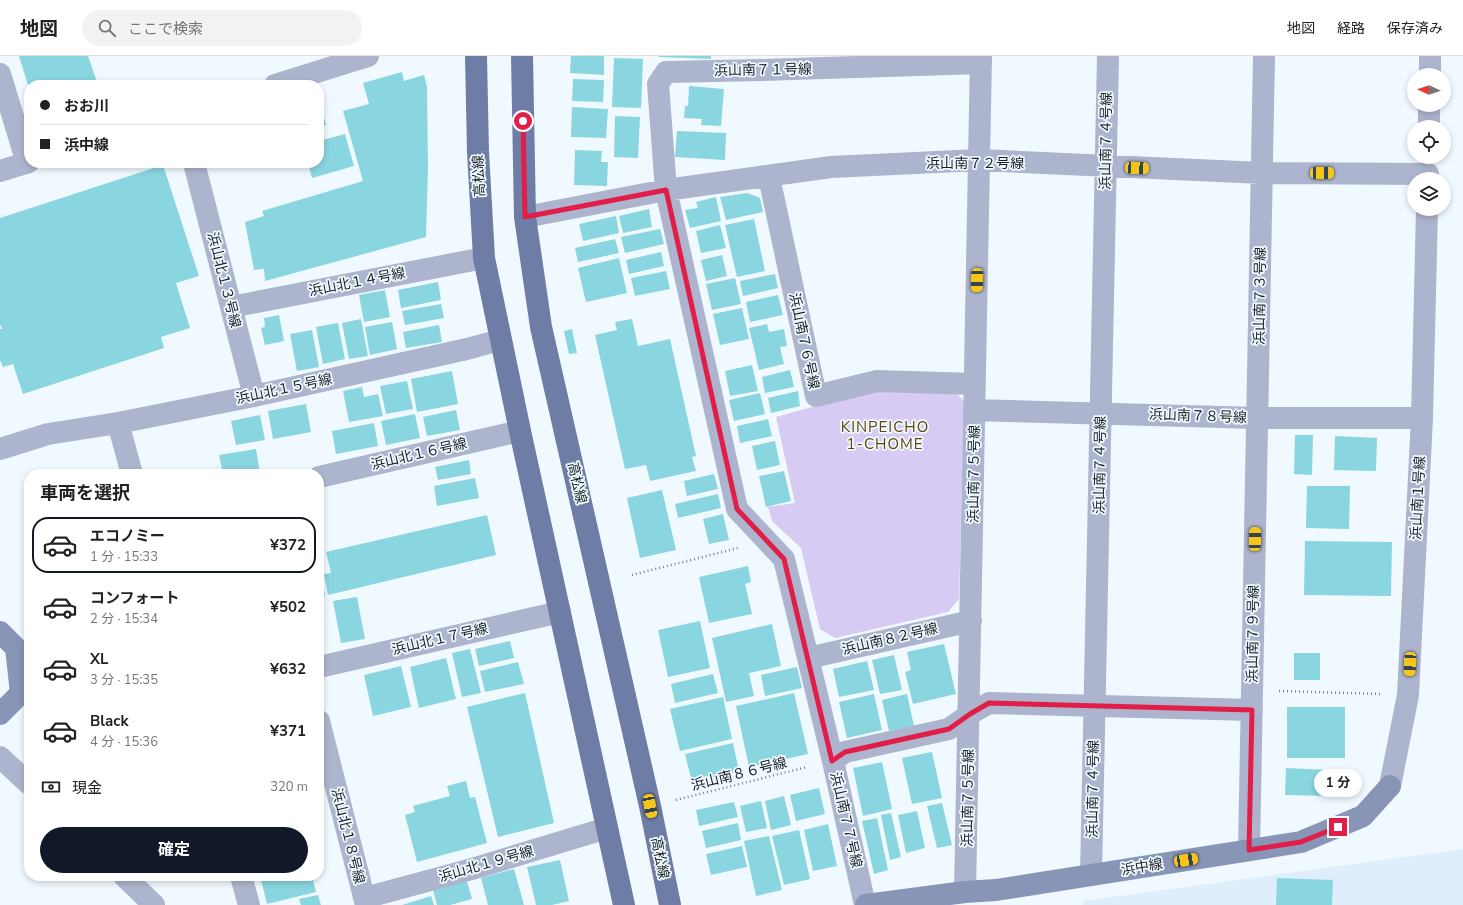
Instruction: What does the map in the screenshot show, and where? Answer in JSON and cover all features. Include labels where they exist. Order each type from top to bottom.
[{"type":"main road","name":"高松線","points":[[476,56],[478,152],[484,258],[500,340],[624,905]]},
{"type":"main road","name":"高松線","points":[[522,56],[525,217],[541,327],[650,806],[670,905]]},
{"type":"street","points":[[291,80],[368,56]]},
{"type":"street","name":"浜山南７４号線","points":[[1091,875],[1108,56]]},
{"type":"street","name":"浜山南７３号線","points":[[1257,418],[1264,56]]},
{"type":"street","points":[[1430,56],[1430,68]]},
{"type":"street","name":"浜山南７１号線","points":[[666,190],[658,84],[666,72],[762,63],[981,60]]},
{"type":"street","name":"浜山南７５号線","points":[[965,892],[970,714],[981,60]]},
{"type":"street","points":[[0,74],[24,149]]},
{"type":"street","name":"浜山南７２号線","points":[[525,217],[666,190],[769,177],[831,167],[979,160],[1262,173],[1428,170]]},
{"type":"street","points":[[0,172],[24,163]]},
{"type":"street","name":"浜山北１３号線","points":[[195,168],[254,396]]},
{"type":"street","name":"浜山南７６号線","points":[[769,177],[816,396],[877,381],[975,384]]},
{"type":"street","name":"浜山南７７号線","points":[[666,190],[737,509],[784,559],[866,905]]},
{"type":"street","name":"浜山南１号線","points":[[1390,786],[1408,695],[1422,418],[1427,216]]},
{"type":"street","name":"浜山北１４号線","points":[[231,307],[484,258]]},
{"type":"street","name":"浜山北１５号線","points":[[0,449],[48,434],[118,423],[254,396],[466,349],[500,340]]},
{"type":"street","name":"浜山南７８号線","points":[[975,410],[1257,418],[1422,418]]},
{"type":"street","name":"浜山南７９号線","points":[[1249,850],[1257,418]]},
{"type":"street","points":[[118,423],[131,469]]},
{"type":"street","name":"浜山北１６号線","points":[[324,476],[520,431]]},
{"type":"street","name":"浜山北１７号線","points":[[324,666],[560,612]]},
{"type":"street","name":"浜山南８２号線","points":[[808,658],[971,620]]},
{"type":"street","points":[[0,632],[16,648],[24,688]]},
{"type":"street","points":[[0,714],[24,694]]},
{"type":"street","points":[[832,761],[845,752],[949,729],[989,703],[1095,707],[1252,700]]},
{"type":"street","name":"浜山北１８号線","points":[[324,741],[365,902]]},
{"type":"street","points":[[0,756],[24,779]]},
{"type":"street","name":"浜中線","points":[[965,892],[996,898],[1091,875],[1301,842],[1363,816],[1390,786]]},
{"type":"street","name":"浜山北１９号線","points":[[365,902],[607,828]]},
{"type":"street","points":[[129,881],[154,905]]},
{"type":"street","points":[[242,881],[249,905]]},
{"type":"street","points":[[866,905],[965,892]]},
{"type":"path","points":[[632,575],[768,541]]},
{"type":"path","points":[[1252,700],[1408,695]]},
{"type":"path","name":"浜山南８６号線","points":[[650,806],[832,761]]},
{"type":"shaded area","points":[[876,389],[954,391],[964,401],[959,599],[948,612],[835,638],[820,629],[801,548],[772,521],[768,507],[795,503],[776,417]]},
{"type":"shaded area","points":[[1463,849],[1463,905],[1083,905],[1083,901]]},
{"type":"building","points":[[19,56],[88,56],[96,80],[26,80]]},
{"type":"building","points":[[571,56],[604,56],[604,75],[570,73]]},
{"type":"building","points":[[711,56],[711,59],[659,57]]},
{"type":"building","points":[[614,58],[643,59],[641,108],[612,107]]},
{"type":"building","points":[[402,72],[404,81],[424,75],[427,87],[428,168],[426,237],[265,281],[264,269],[254,270],[245,222],[264,216],[262,211],[363,181],[343,111],[369,104],[363,83]]},
{"type":"building","points":[[573,79],[604,80],[603,102],[572,101]]},
{"type":"building","points":[[689,86],[724,89],[721,126],[701,125],[702,119],[684,118],[685,106],[688,106]]},
{"type":"building","points":[[572,107],[608,109],[606,138],[571,137]]},
{"type":"building","points":[[615,116],[640,117],[638,158],[614,157]]},
{"type":"building","points":[[677,131],[726,133],[725,160],[675,157]]},
{"type":"building","points":[[345,134],[354,166],[312,178],[309,168],[324,168],[324,140]]},
{"type":"building","points":[[575,150],[602,151],[601,162],[608,162],[607,186],[574,185]]},
{"type":"building","points":[[154,168],[164,168],[199,276],[176,283],[190,328],[161,337],[164,348],[23,394],[13,364],[3,367],[0,360],[0,329],[2,329],[0,324],[0,218]]},
{"type":"building","points":[[747,193],[760,198],[763,212],[726,220],[720,197]]},
{"type":"building","points":[[716,197],[721,221],[690,228],[685,210],[698,208],[696,202]]},
{"type":"building","points":[[649,209],[652,227],[623,233],[619,216]]},
{"type":"building","points":[[616,216],[619,233],[583,241],[579,224]]},
{"type":"building","points":[[754,219],[765,271],[737,277],[725,225]]},
{"type":"building","points":[[720,225],[726,248],[701,253],[696,231]]},
{"type":"building","points":[[660,229],[664,244],[625,253],[621,237]]},
{"type":"building","points":[[615,239],[619,253],[578,262],[575,248]]},
{"type":"building","points":[[661,252],[664,266],[629,274],[626,260]]},
{"type":"building","points":[[722,255],[727,276],[706,281],[701,260]]},
{"type":"building","points":[[619,258],[627,293],[586,302],[578,268]]},
{"type":"building","points":[[666,271],[670,289],[635,296],[631,278]]},
{"type":"building","points":[[775,274],[778,288],[743,296],[740,281]]},
{"type":"building","points":[[735,278],[741,304],[712,310],[706,284]]},
{"type":"building","points":[[438,282],[441,300],[401,308],[398,290]]},
{"type":"building","points":[[385,290],[390,317],[364,322],[359,295]]},
{"type":"building","points":[[778,295],[783,315],[750,322],[746,302]]},
{"type":"building","points":[[441,304],[444,318],[405,325],[402,311]]},
{"type":"building","points":[[742,308],[749,339],[720,345],[713,314]]},
{"type":"building","points":[[279,315],[284,341],[265,345],[261,328],[265,327],[264,318]]},
{"type":"building","points":[[361,319],[368,356],[349,359],[342,323]]},
{"type":"building","points":[[632,319],[638,346],[670,339],[696,456],[692,457],[696,471],[650,481],[646,465],[625,469],[595,335],[617,330],[615,322]]},
{"type":"building","points":[[392,322],[397,349],[370,355],[365,327]]},
{"type":"building","points":[[338,323],[345,359],[323,364],[316,327]]},
{"type":"building","points":[[767,324],[769,332],[784,329],[787,346],[780,347],[784,364],[759,370],[749,328]]},
{"type":"building","points":[[439,325],[442,342],[406,348],[403,332]]},
{"type":"building","points":[[572,329],[577,353],[569,354],[564,331]]},
{"type":"building","points":[[312,330],[319,367],[297,371],[290,334]]},
{"type":"building","points":[[752,365],[758,391],[730,396],[725,371]]},
{"type":"building","points":[[790,370],[794,387],[765,393],[762,377]]},
{"type":"building","points":[[452,371],[458,404],[417,412],[411,379]]},
{"type":"building","points":[[407,381],[413,409],[386,414],[380,386]]},
{"type":"building","points":[[362,387],[364,397],[378,394],[383,416],[349,422],[343,391]]},
{"type":"building","points":[[798,391],[800,406],[771,413],[768,398]]},
{"type":"building","points":[[760,393],[765,414],[734,421],[729,400]]},
{"type":"building","points":[[306,404],[311,432],[273,439],[268,411]]},
{"type":"building","points":[[456,410],[460,430],[427,436],[423,417]]},
{"type":"building","points":[[415,414],[420,438],[386,445],[381,421]]},
{"type":"building","points":[[260,415],[265,440],[236,445],[231,421]]},
{"type":"building","points":[[768,419],[772,436],[740,443],[737,426]]},
{"type":"building","points":[[374,423],[378,446],[336,454],[332,431]]},
{"type":"building","points":[[1295,435],[1313,435],[1312,475],[1294,474]]},
{"type":"building","points":[[1335,436],[1377,438],[1376,471],[1334,470]]},
{"type":"building","points":[[775,441],[780,465],[757,470],[752,446]]},
{"type":"building","points":[[256,449],[259,469],[222,469],[219,455]]},
{"type":"building","points":[[469,460],[471,474],[438,480],[435,467]]},
{"type":"building","points":[[784,471],[791,501],[766,507],[759,476]]},
{"type":"building","points":[[714,474],[718,489],[687,496],[684,481]]},
{"type":"building","points":[[475,478],[479,498],[437,506],[434,486]]},
{"type":"building","points":[[1307,486],[1350,486],[1349,529],[1306,528]]},
{"type":"building","points":[[662,490],[676,550],[640,558],[627,498]]},
{"type":"building","points":[[718,494],[721,508],[678,518],[675,504]]},
{"type":"building","points":[[723,514],[729,540],[709,544],[703,519]]},
{"type":"building","points":[[487,515],[496,555],[328,595],[324,574],[331,573],[326,552]]},
{"type":"building","points":[[1305,541],[1392,542],[1391,596],[1304,595]]},
{"type":"building","points":[[748,566],[751,582],[745,584],[752,614],[709,623],[699,577]]},
{"type":"building","points":[[357,597],[365,639],[341,643],[333,601]]},
{"type":"building","points":[[700,621],[710,668],[668,677],[658,630]]},
{"type":"building","points":[[772,624],[781,666],[749,673],[754,696],[726,702],[712,638]]},
{"type":"building","points":[[510,641],[514,658],[479,666],[475,649]]},
{"type":"building","points":[[944,644],[956,694],[913,704],[905,672],[911,670],[907,652]]},
{"type":"building","points":[[470,649],[481,693],[462,697],[452,653]]},
{"type":"building","points":[[1294,653],[1320,653],[1320,680],[1294,680]]},
{"type":"building","points":[[894,655],[902,690],[880,694],[872,660]]},
{"type":"building","points":[[446,658],[456,699],[419,708],[410,667]]},
{"type":"building","points":[[867,661],[874,690],[839,697],[833,669]]},
{"type":"building","points":[[518,662],[524,684],[485,692],[480,671]]},
{"type":"building","points":[[401,666],[411,707],[373,716],[364,675]]},
{"type":"building","points":[[797,667],[802,688],[765,696],[761,675]]},
{"type":"building","points":[[713,674],[718,693],[675,703],[671,684]]},
{"type":"building","points":[[525,693],[554,823],[498,837],[467,707]]},
{"type":"building","points":[[794,693],[808,754],[749,767],[736,706]]},
{"type":"building","points":[[874,694],[882,730],[847,738],[839,702]]},
{"type":"building","points":[[907,694],[914,726],[889,731],[882,700]]},
{"type":"building","points":[[723,697],[732,739],[680,751],[670,709]]},
{"type":"building","points":[[1287,707],[1345,707],[1345,758],[1287,758]]},
{"type":"building","points":[[733,743],[739,771],[692,782],[685,754]]},
{"type":"building","points":[[932,752],[942,798],[912,804],[902,758]]},
{"type":"building","points":[[882,762],[892,809],[863,816],[853,768]]},
{"type":"building","points":[[1286,768],[1329,770],[1329,796],[1285,795]]},
{"type":"building","points":[[466,781],[470,798],[475,797],[487,843],[417,862],[405,815],[415,812],[413,806],[450,796],[447,786]]},
{"type":"building","points":[[819,788],[825,814],[796,821],[790,795]]},
{"type":"building","points":[[784,796],[791,825],[771,830],[765,801]]},
{"type":"building","points":[[761,801],[767,828],[746,832],[740,806]]},
{"type":"building","points":[[734,802],[738,817],[699,826],[696,810]]},
{"type":"building","points":[[942,803],[952,845],[937,848],[927,806]]},
{"type":"building","points":[[917,811],[925,848],[906,853],[898,815]]},
{"type":"building","points":[[891,813],[901,857],[890,860],[881,815]]},
{"type":"building","points":[[877,818],[888,870],[874,874],[862,821]]},
{"type":"building","points":[[738,823],[741,840],[706,848],[702,831]]},
{"type":"building","points":[[828,824],[837,866],[813,871],[804,830]]},
{"type":"building","points":[[799,830],[810,879],[784,885],[772,836]]},
{"type":"building","points":[[769,836],[782,890],[756,896],[744,841]]},
{"type":"building","points":[[742,846],[747,867],[711,875],[706,854]]},
{"type":"building","points":[[560,860],[569,901],[552,905],[536,905],[527,867]]},
{"type":"building","points":[[514,869],[524,905],[488,905],[481,878]]},
{"type":"building","points":[[1277,878],[1333,880],[1332,905],[1276,905]]},
{"type":"building","points":[[261,881],[313,881],[316,892],[267,904]]},
{"type":"building","points":[[467,881],[472,899],[450,905],[437,905],[433,890]]},
{"type":"building","points":[[318,895],[321,905],[301,905],[299,899]]},
{"type":"building","points":[[431,896],[434,905],[402,905]]},
{"type":"district","name":"KINPEICHO 1-CHOME","points":[[885,436]]},
{"type":"route","points":[[523,121],[525,217],[666,190],[737,509],[784,559],[832,761],[845,752],[949,729],[989,703],[1252,710],[1249,850],[1301,842],[1338,827]]}]
